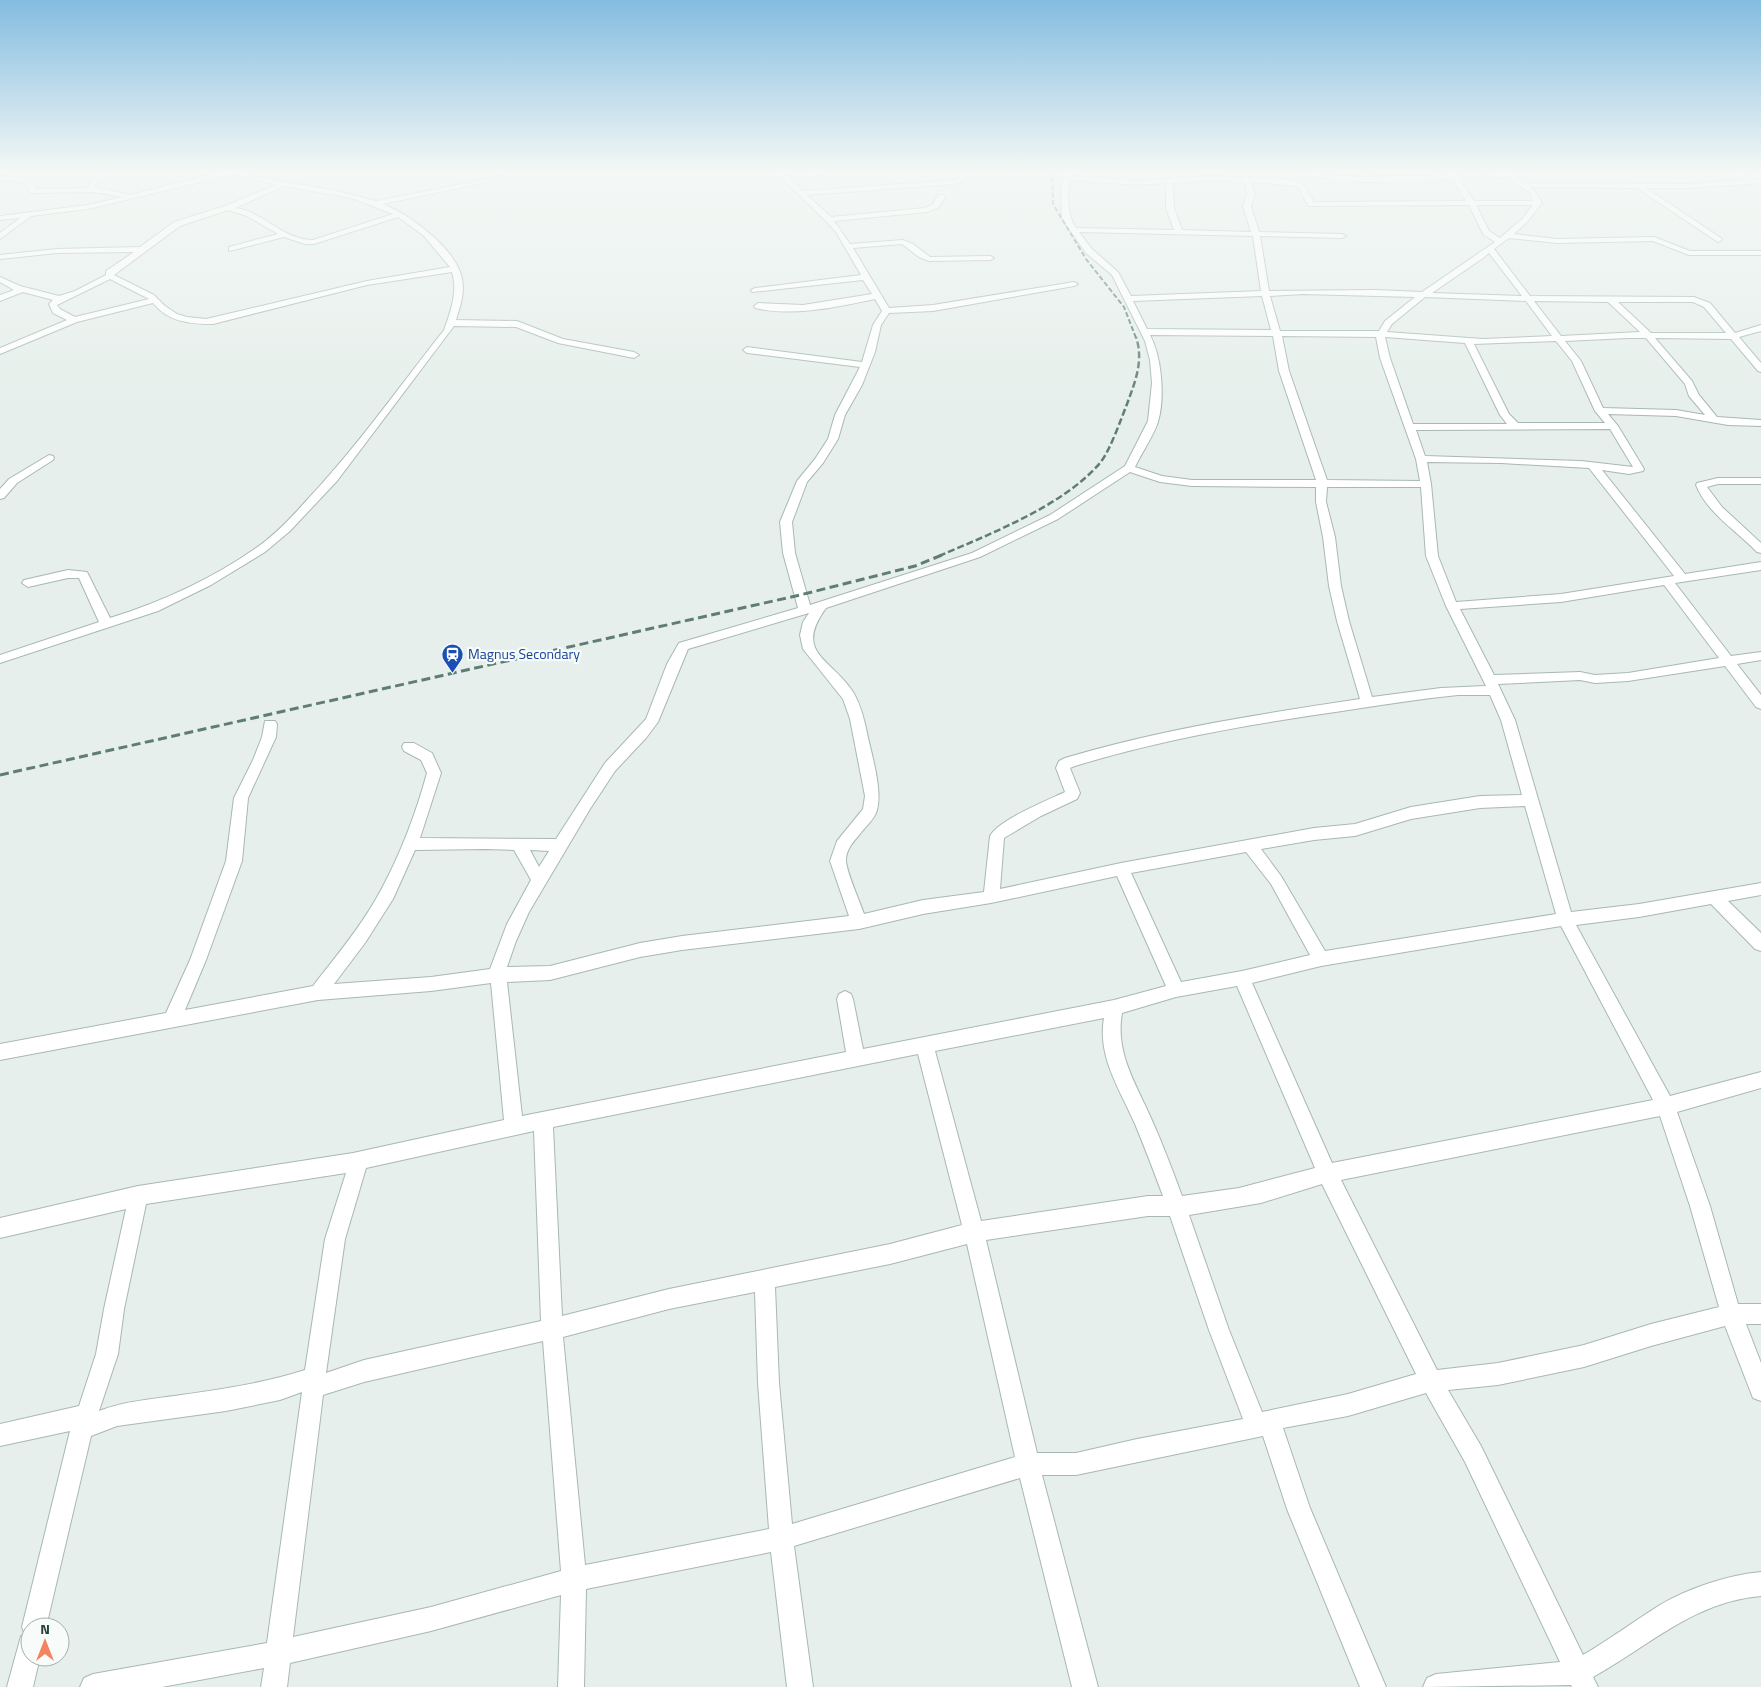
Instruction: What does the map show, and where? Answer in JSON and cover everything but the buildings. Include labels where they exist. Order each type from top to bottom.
[{"type":"street","points":[[0,257],[57,251],[142,249]]},
{"type":"street","points":[[74,320],[56,310],[53,304],[59,299],[78,293],[110,276],[112,270],[142,249]]},
{"type":"street","points":[[232,250],[236,249]]},
{"type":"street","points":[[0,658],[107,625],[154,608],[207,582],[261,550],[286,529],[333,479],[445,337],[451,323],[458,286],[454,270],[440,249]]},
{"type":"street","points":[[850,249],[886,311]]},
{"type":"street","points":[[914,249],[921,256],[929,258],[990,258]]},
{"type":"street","points":[[514,1126],[497,976],[502,952],[514,923],[582,807],[612,765],[631,747],[652,721],[677,655],[683,646],[821,606],[976,555],[1054,517],[1129,468],[1153,421],[1157,383],[1155,360],[1145,332],[1115,274],[1087,249]]},
{"type":"street","points":[[1258,249],[1284,371],[1322,482],[1321,502],[1329,537],[1335,586],[1342,620],[1367,702]]},
{"type":"street","points":[[1421,459],[1464,458],[1593,466],[1629,471],[1639,469],[1613,426],[1600,411],[1576,361],[1490,249],[1399,313],[1388,323],[1381,334],[1385,358],[1421,459],[1426,484],[1432,556],[1452,606],[1508,720],[1529,800],[1565,919],[1666,1106],[1700,1206],[1731,1314],[1761,1390]]},
{"type":"street","points":[[1678,249],[1689,253],[1761,253]]},
{"type":"street","points":[[110,276],[155,300],[163,309],[176,318],[193,322],[213,321],[367,283],[454,270]]},
{"type":"street","points":[[755,290],[865,277]]},
{"type":"street","points":[[0,280],[22,289],[59,299]]},
{"type":"street","points":[[886,311],[932,308],[1074,284]]},
{"type":"street","points":[[0,298],[22,289]]},
{"type":"street","points":[[1128,299],[1375,292],[1701,302],[1707,305],[1761,369]]},
{"type":"street","points":[[758,306],[787,309],[822,307],[876,296]]},
{"type":"street","points":[[1609,298],[1648,335],[1688,383],[1694,396],[1713,419]]},
{"type":"street","points":[[0,351],[74,320],[155,300]]},
{"type":"street","points":[[805,610],[788,553],[786,522],[802,481],[819,461],[833,439],[840,415],[865,365],[875,340],[877,325],[886,311]]},
{"type":"street","points":[[451,323],[517,324],[561,341],[634,355]]},
{"type":"street","points":[[1145,332],[1381,334],[1468,342],[1648,335],[1733,336],[1761,328]]},
{"type":"street","points":[[1468,342],[1505,415],[1516,427]]},
{"type":"street","points":[[1745,350],[1761,349]]},
{"type":"street","points":[[746,350],[865,365]]},
{"type":"street","points":[[1600,411],[1676,413],[1735,423],[1761,422]]},
{"type":"street","points":[[1410,427],[1613,426]]},
{"type":"street","points":[[0,496],[13,481],[49,458]]},
{"type":"street","points":[[1593,466],[1682,578]]},
{"type":"street","points":[[1129,468],[1160,479],[1192,483],[1322,482],[1426,484]]},
{"type":"street","points":[[1761,481],[1718,481],[1701,485],[1718,509],[1761,550]]},
{"type":"street","points":[[1452,606],[1561,598],[1761,566]]},
{"type":"street","points":[[28,583],[68,574],[83,575],[107,625]]},
{"type":"street","points":[[1666,580],[1761,704]]},
{"type":"street","points":[[821,606],[809,622],[806,635],[809,649],[846,691],[850,699],[872,796],[870,811],[842,845],[838,861],[859,922]]},
{"type":"street","points":[[991,897],[997,836],[1002,831],[1036,812],[1072,795],[1073,793],[1063,768],[1064,765],[1118,746],[1288,713],[1426,693],[1580,676],[1595,679],[1628,677],[1761,656]]},
{"type":"street","points":[[172,1020],[198,960],[234,860],[241,798],[260,760],[270,724]]},
{"type":"street","points":[[318,993],[359,938],[387,894],[410,844],[427,799],[434,773],[427,757],[409,747]]},
{"type":"street","points":[[0,1052],[318,993],[430,984],[497,976],[550,973],[640,950],[710,939],[859,922],[923,907],[991,897],[1121,869],[1314,834],[1355,830],[1411,813],[1480,802],[1529,800]]},
{"type":"street","points":[[410,844],[560,845]]},
{"type":"street","points":[[519,844],[538,880]]},
{"type":"street","points":[[1250,846],[1276,880],[1321,959]]},
{"type":"street","points":[[1121,869],[1176,990]]},
{"type":"street","points":[[0,1228],[138,1196],[359,1160],[542,1120],[1114,1008],[1176,990],[1242,978],[1321,959],[1565,919],[1631,912],[1761,889]]},
{"type":"street","points":[[1714,897],[1761,944]]},
{"type":"street","points":[[1242,978],[1327,1173],[1431,1381],[1473,1454],[1581,1680]]},
{"type":"street","points":[[846,999],[856,1059]]},
{"type":"street","points":[[1114,1008],[1111,1025],[1112,1045],[1120,1073],[1143,1121],[1178,1207],[1218,1330],[1263,1423],[1373,1687]]},
{"type":"street","points":[[925,1046],[974,1232],[1028,1464],[1085,1687]]},
{"type":"street","points":[[0,1435],[68,1420],[85,1421],[226,1400],[364,1372],[399,1362],[552,1329],[669,1299],[765,1281],[890,1254],[974,1232],[1148,1206],[1178,1207],[1246,1197],[1300,1183],[1327,1173],[1666,1106],[1761,1080]]},
{"type":"street","points":[[542,1120],[552,1329],[574,1579],[572,1687]]},
{"type":"street","points":[[274,1687],[314,1382],[335,1239],[359,1160]]},
{"type":"street","points":[[36,1617],[85,1421],[107,1354],[114,1309],[138,1196]]},
{"type":"street","points":[[765,1281],[765,1350],[780,1539],[800,1687]]},
{"type":"street","points":[[93,1687],[279,1653],[431,1619],[574,1579],[780,1539],[1028,1464],[1076,1464],[1348,1405],[1431,1381],[1498,1374],[1584,1356],[1731,1314],[1761,1314]]},
{"type":"street","points":[[1436,1687],[1581,1680],[1602,1658],[1670,1613],[1703,1598],[1748,1585],[1761,1584]]},
{"type":"street","points":[[20,1687],[25,1667]]},
{"type":"railway","points":[[1080,249],[1124,307],[1136,338]]},
{"type":"railway","points":[[939,556],[1003,528],[1046,506],[1085,478],[1100,463],[1115,435],[1138,371],[1139,354],[1136,337]]},
{"type":"railway","points":[[0,775],[800,595],[915,566],[942,555]]},
{"type":"place","name":"Magnus Secondary","points":[[452,673]]}]
